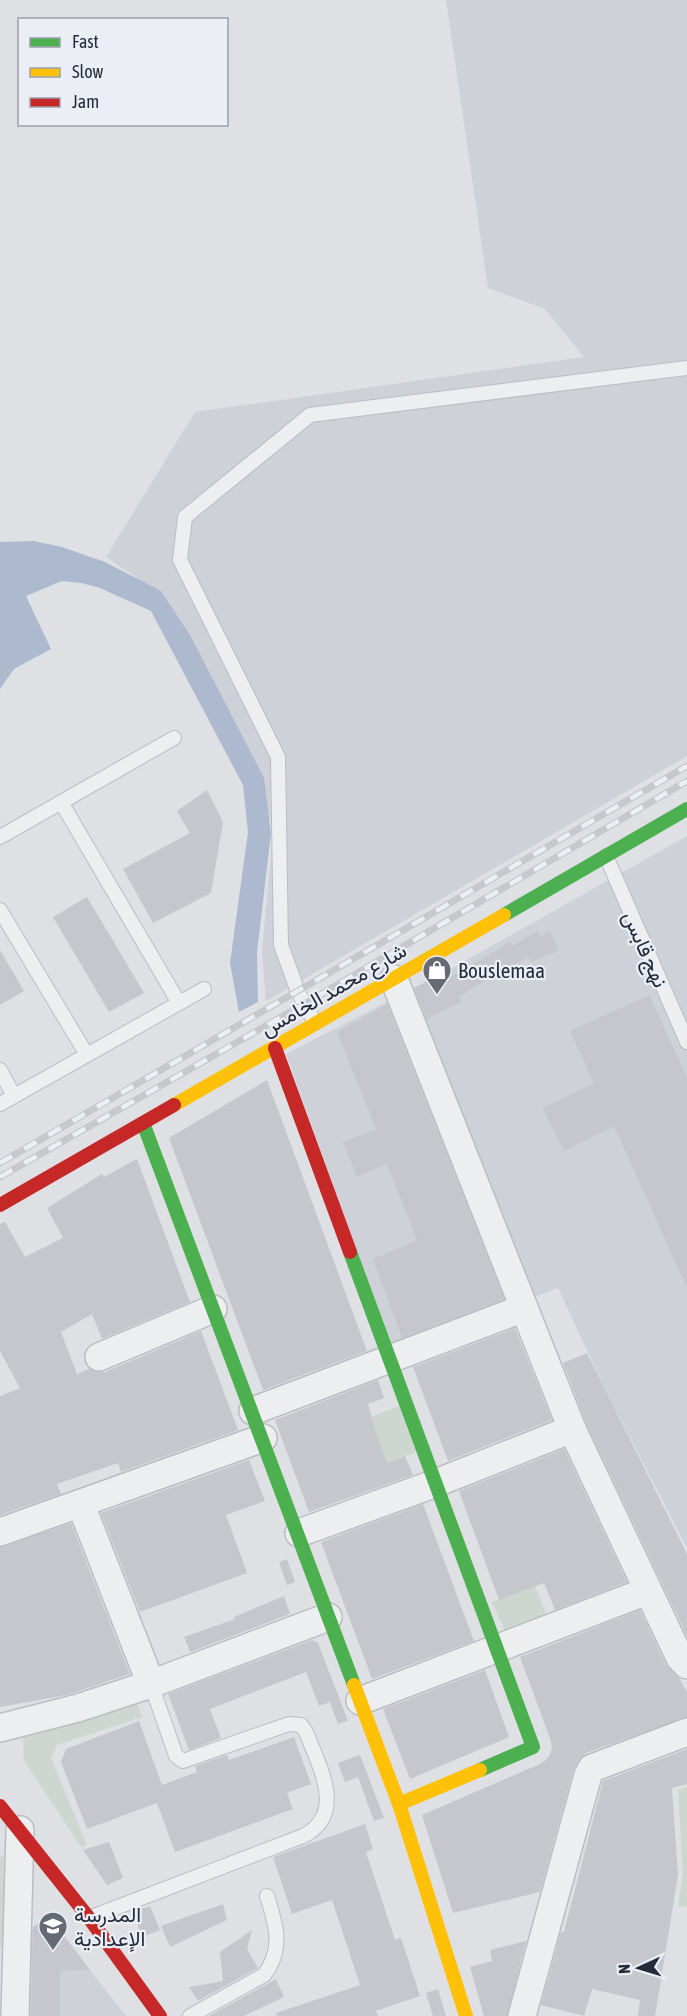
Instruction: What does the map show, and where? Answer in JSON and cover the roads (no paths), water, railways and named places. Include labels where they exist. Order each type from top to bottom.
[{"type":"street","name":"شارع محمد الخامس","points":[[0,1205],[687,809]]},
{"type":"street","points":[[394,979],[572,1429],[647,1591],[685,1659]]},
{"type":"street","points":[[274,1048],[533,1747],[399,1804]]},
{"type":"street","points":[[143,1123],[399,1804],[466,2016]]},
{"type":"street","points":[[253,1411],[389,1357],[524,1308]]},
{"type":"street","points":[[99,1357],[213,1309]]},
{"type":"street","points":[[298,1533],[436,1483],[572,1429]]},
{"type":"street","points":[[0,1532],[81,1505],[263,1438]]},
{"type":"street","points":[[81,1505],[151,1684]]},
{"type":"street","points":[[360,1701],[647,1591]]},
{"type":"street","points":[[0,1728],[78,1708],[151,1684],[328,1617]]},
{"type":"street","points":[[522,2016],[588,1775],[592,1768],[687,1732]]},
{"type":"street","points":[[0,1806],[89,1918],[160,2016]]},
{"type":"street","points":[[15,2016],[20,1830]]},
{"type":"lane","points":[[316,1024],[298,992],[281,945],[278,757],[180,560],[185,517],[310,415],[687,368]]},
{"type":"lane","points":[[0,837],[174,738]]},
{"type":"lane","points":[[61,802],[179,1003]]},
{"type":"lane","name":"نهج قابس","points":[[606,856],[687,1042]]},
{"type":"lane","points":[[0,910],[87,1055]]},
{"type":"lane","points":[[0,1104],[204,989]]},
{"type":"lane","points":[[0,1070],[14,1096]]},
{"type":"lane","points":[[89,1918],[303,1836],[314,1830],[327,1811],[326,1787],[306,1732],[301,1725],[289,1724],[183,1761],[176,1756],[151,1684]]},
{"type":"lane","points":[[190,2016],[264,1975],[270,1966],[278,1940],[277,1927],[267,1896]]},
{"type":"water","points":[[34,541],[62,547],[105,562],[161,591],[190,635],[264,778],[271,833],[257,953],[258,1002],[239,1012],[230,963],[248,832],[243,785],[151,611],[100,588],[62,581],[26,596],[51,649],[14,669],[0,689],[0,542]]},
{"type":"railway","points":[[0,1163],[687,766]]},
{"type":"railway","points":[[0,1177],[306,1003],[687,781]]},
{"type":"place","name":"Bouslemaa","points":[[437,996]]},
{"type":"place","name":"المدرسة الإعدادية","points":[[53,1952]]}]
